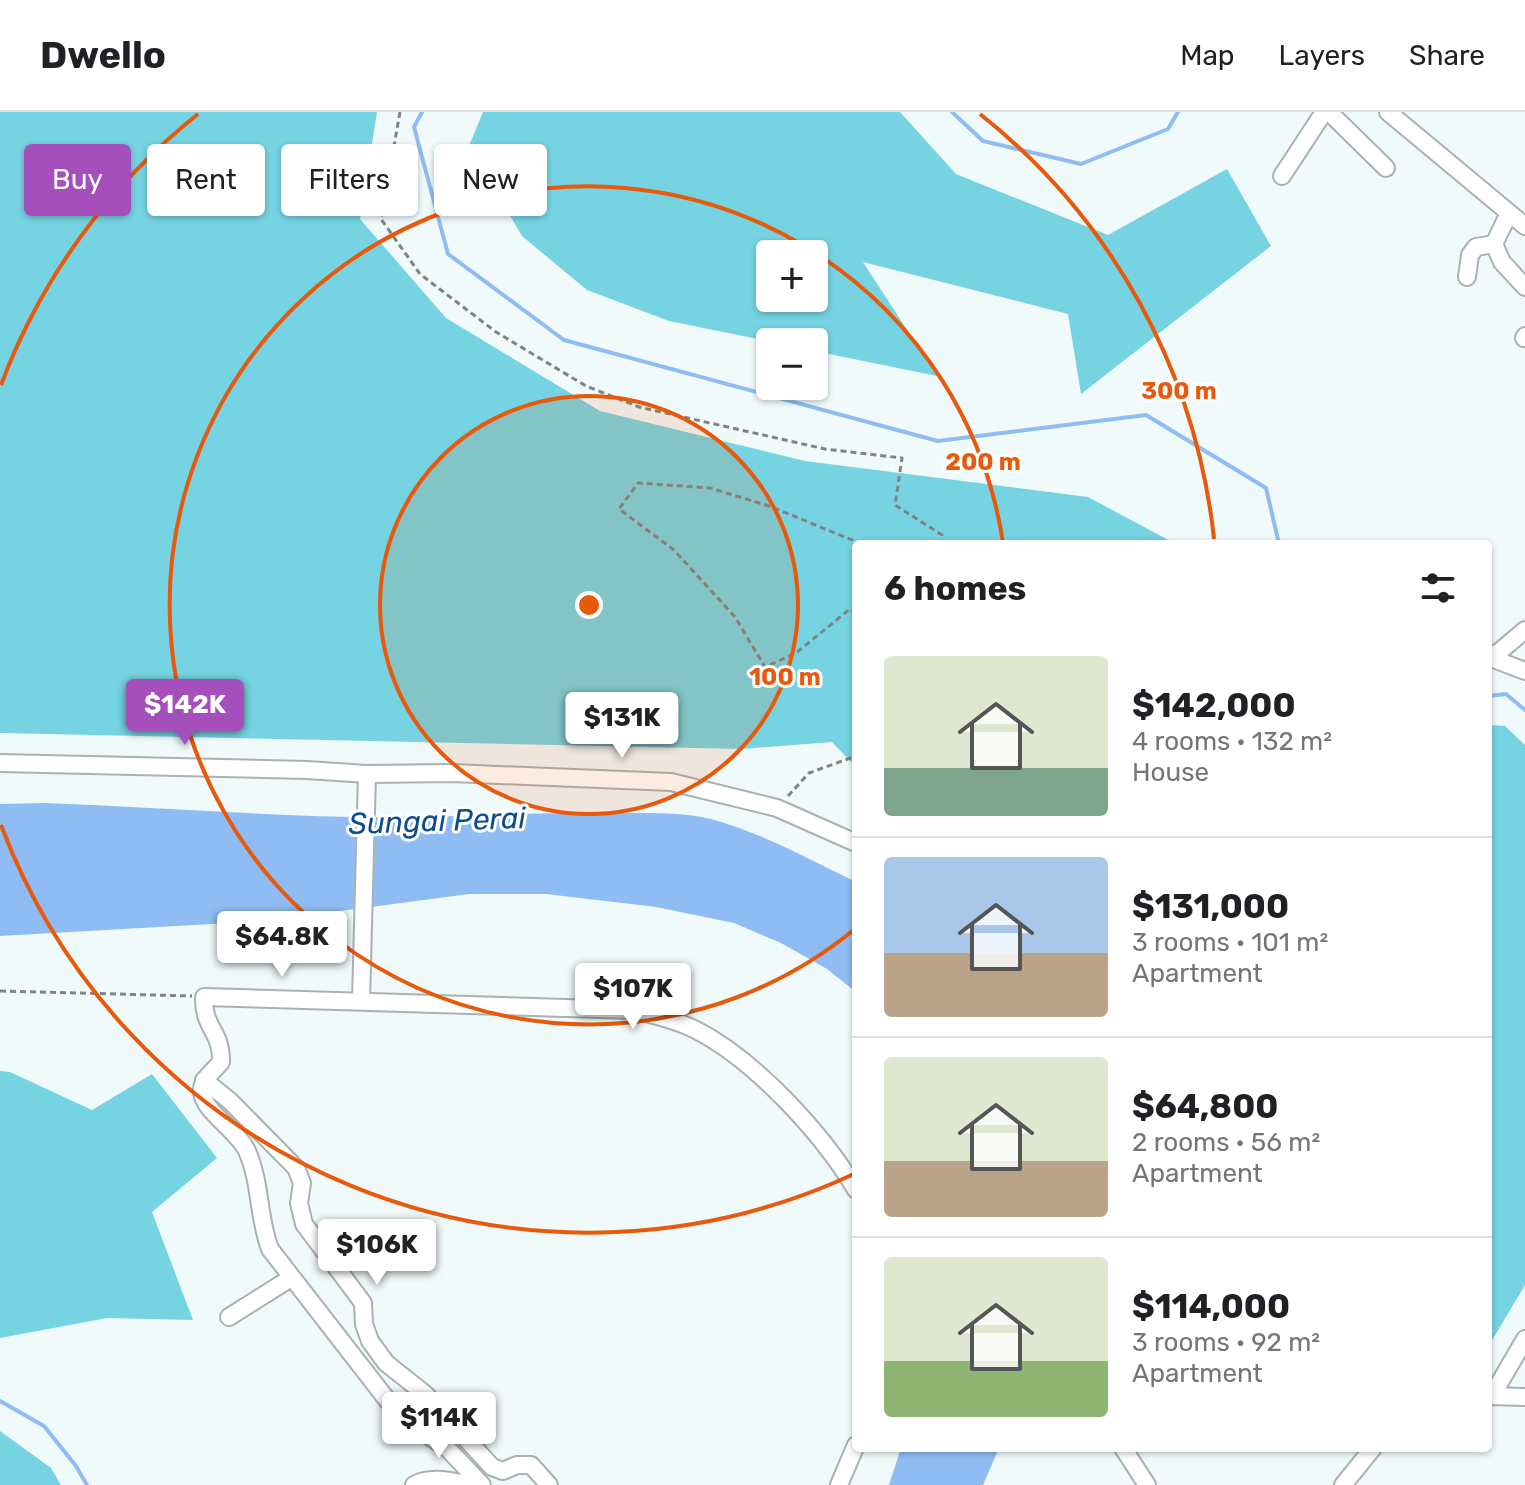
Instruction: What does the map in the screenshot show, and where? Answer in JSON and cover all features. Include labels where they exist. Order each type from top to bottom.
[{"type":"street","points":[[1282,176],[1327,112],[1386,168]]},
{"type":"street","points":[[1388,112],[1525,226]]},
{"type":"street","points":[[1509,213],[1494,244],[1502,262],[1525,287]]},
{"type":"street","points":[[1467,277],[1470,255],[1476,247],[1494,244]]},
{"type":"street","points":[[1492,655],[1525,630]]},
{"type":"street","points":[[1492,659],[1525,671]]},
{"type":"street","points":[[0,763],[367,774],[452,773],[671,782],[777,808],[852,841]]},
{"type":"street","points":[[361,1001],[367,774]]},
{"type":"street","points":[[482,1485],[447,1448],[409,1423],[388,1401],[270,1249],[247,1151],[236,1135],[203,1102],[201,1089],[204,1080],[221,1062],[221,1047],[203,1015],[204,997],[632,1010],[671,1020],[698,1031],[768,1082],[852,1183]]},
{"type":"street","points":[[204,1080],[230,1101],[296,1168],[302,1183],[299,1203],[304,1224],[363,1303],[364,1324],[370,1341],[386,1363],[425,1394],[492,1467],[503,1471],[517,1465],[531,1465],[549,1485]]},
{"type":"street","points":[[229,1317],[291,1278]]},
{"type":"street","points":[[1492,1392],[1525,1339]]},
{"type":"street","points":[[1492,1395],[1525,1397]]},
{"type":"street","points":[[839,1485],[853,1452]]},
{"type":"street","points":[[1126,1452],[1147,1485]]},
{"type":"street","points":[[1343,1485],[1370,1452]]},
{"type":"street","points":[[414,1485],[421,1481],[472,1485]]},
{"type":"path","points":[[400,112],[381,219],[420,274],[496,332],[586,386],[639,407],[825,449],[902,458],[895,505],[942,535],[942,540]]},
{"type":"path","points":[[852,540],[769,506],[710,488],[638,483],[619,509],[674,550],[735,617],[765,667],[796,653],[850,609],[852,611]]},
{"type":"path","points":[[777,808],[809,773],[852,757]]},
{"type":"path","points":[[0,991],[204,997]]},
{"type":"shaded area","points":[[0,112],[377,112],[372,144],[281,144],[281,216],[360,216],[446,318],[600,411],[805,461],[1088,497],[1169,540],[852,540],[852,763],[832,742],[742,749],[0,733]]},
{"type":"shaded area","points":[[483,112],[900,112],[956,174],[1108,235],[1227,169],[1271,246],[1081,394],[1068,314],[863,262],[937,376],[828,354],[828,328],[756,328],[756,339],[669,321],[587,290],[522,236],[510,216],[547,216],[547,144],[470,144]]},
{"type":"shaded area","points":[[1492,725],[1505,726],[1525,745],[1525,1285],[1492,1340]]},
{"type":"shaded area","points":[[0,1071],[10,1072],[92,1110],[152,1074],[217,1158],[152,1212],[193,1320],[107,1318],[0,1338]]},
{"type":"shaded area","points":[[0,1431],[51,1468],[61,1485],[0,1485]]},
{"type":"water","name":"Sungai Perai","points":[[44,803],[322,816],[643,813],[711,819],[767,839],[852,880],[852,989],[827,969],[781,943],[734,923],[656,907],[546,894],[469,894],[265,921],[0,936],[0,804]]},
{"type":"water","points":[[900,1452],[997,1452],[983,1485],[889,1485]]},
{"type":"waterway","points":[[422,112],[414,127],[448,254],[564,340],[938,441],[1146,415],[1266,488],[1278,540]]},
{"type":"waterway","points":[[952,112],[983,141],[1081,164],[1168,129],[1178,112]]},
{"type":"waterway","points":[[1492,696],[1506,694],[1525,710]]},
{"type":"waterway","points":[[0,1401],[44,1426],[87,1485]]}]
